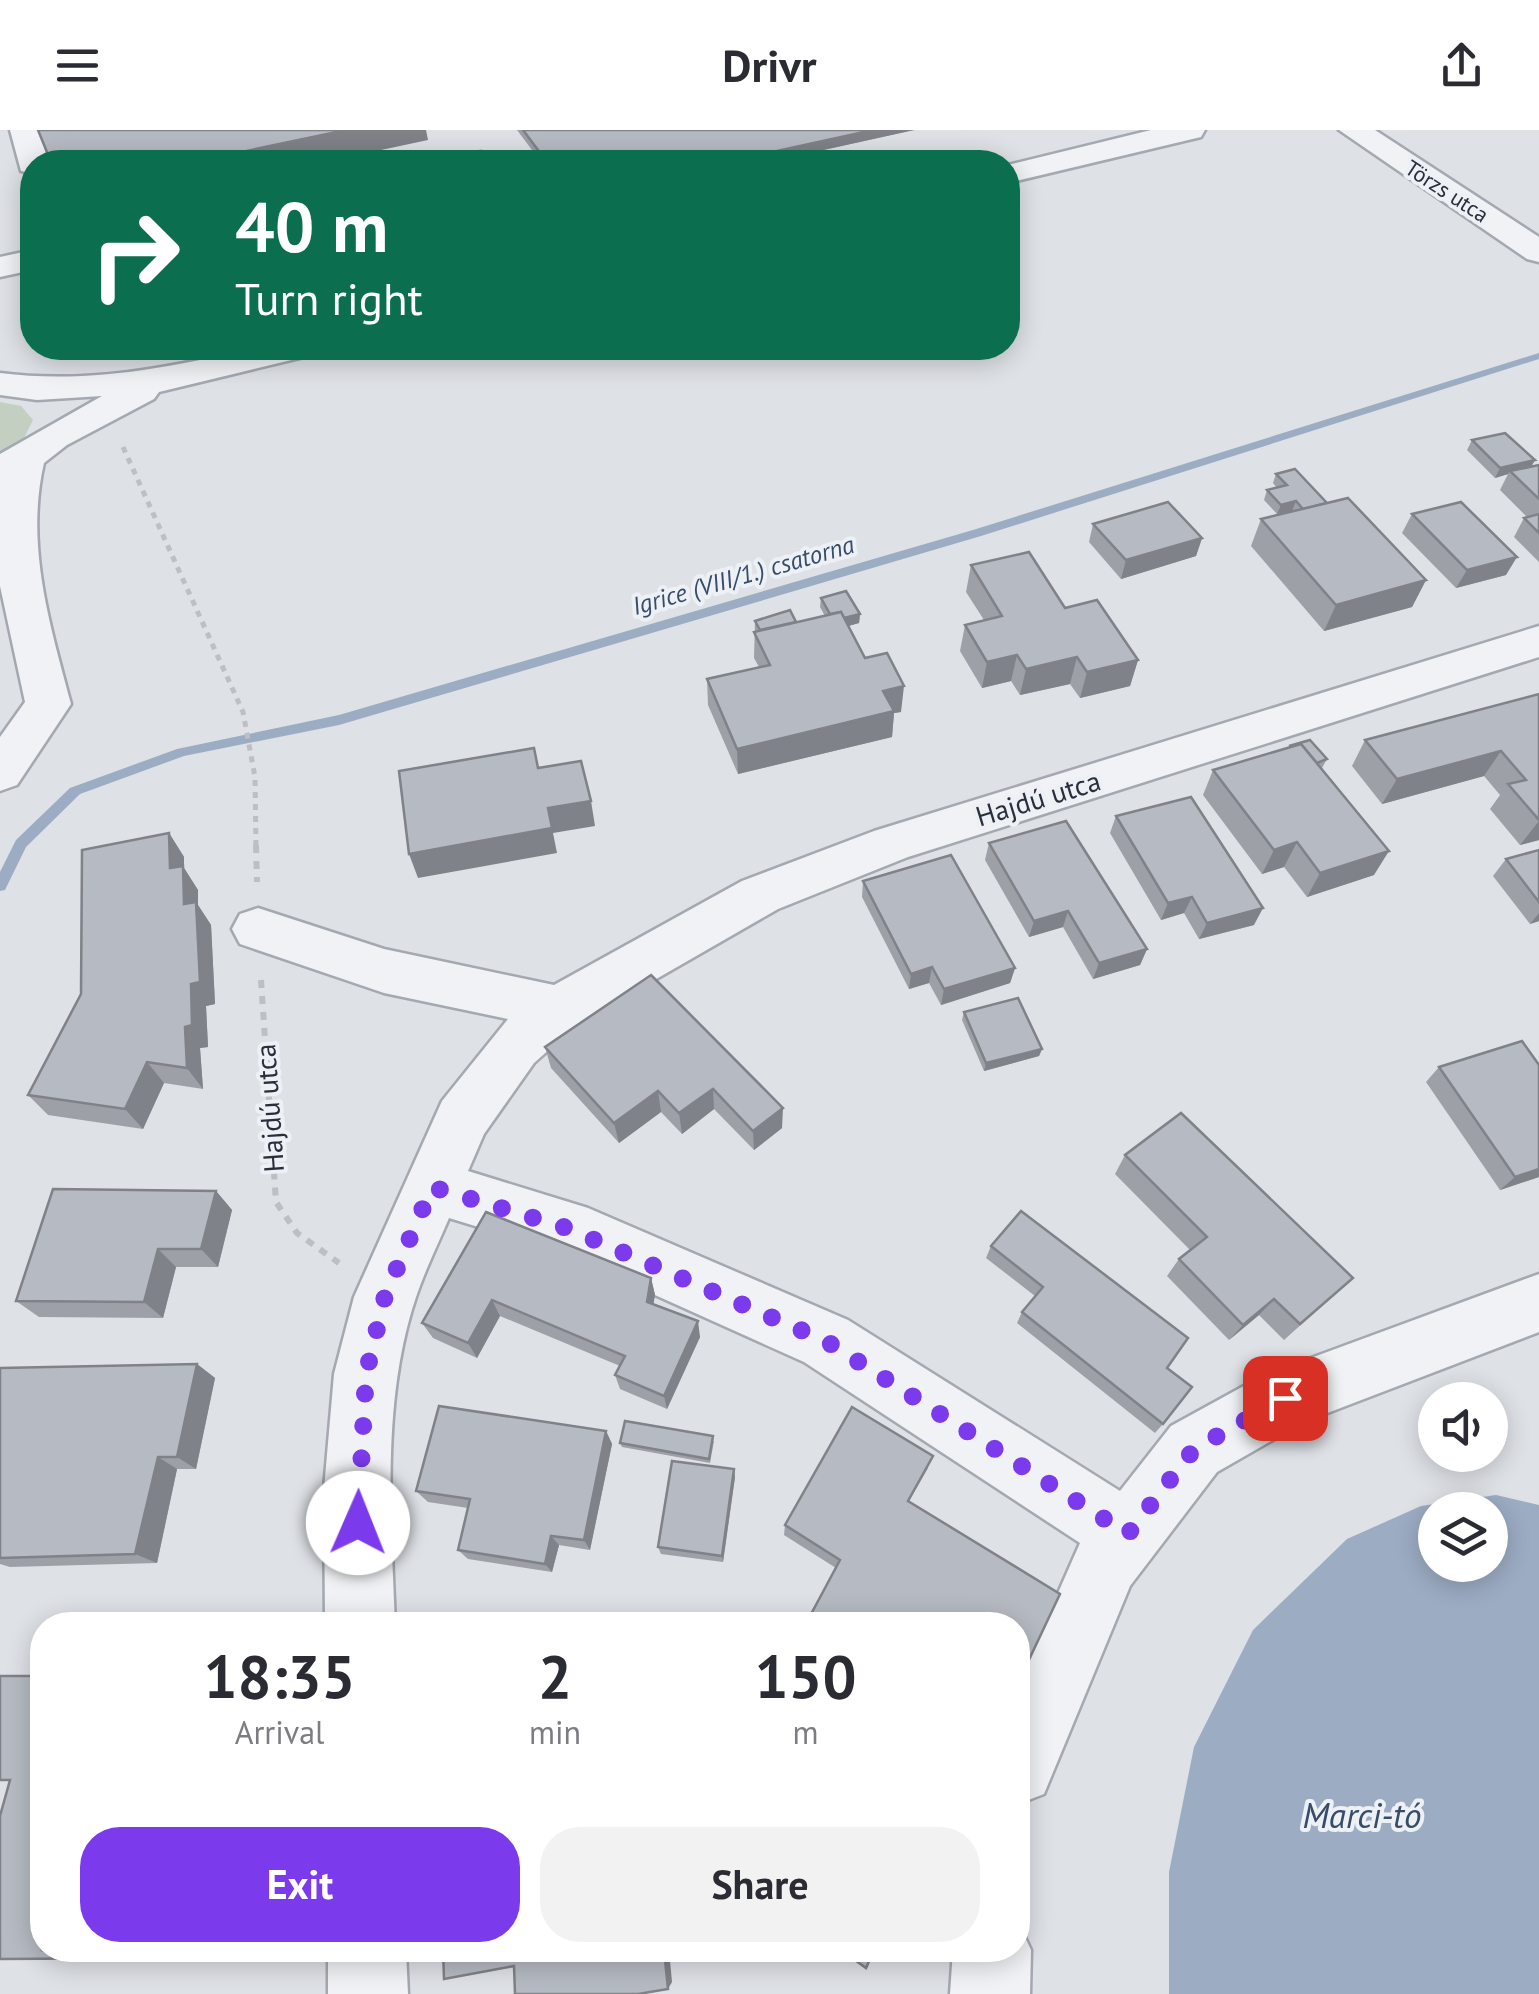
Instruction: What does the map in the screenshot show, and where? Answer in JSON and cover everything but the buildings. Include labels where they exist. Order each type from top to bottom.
[{"type":"street","points":[[1020,171],[1190,130]]},
{"type":"street","name":"Törzs utca","points":[[1354,130],[1539,252]]},
{"type":"street","points":[[13,382],[162,381],[247,360]]},
{"type":"street","points":[[26,454],[162,381]]},
{"type":"street","points":[[0,773],[48,704],[6,540],[15,488],[26,454],[59,427],[60,408],[56,400],[13,382]]},
{"type":"street","name":"Hajdú utca","points":[[360,1612],[357,1488],[366,1374],[385,1296],[462,1119],[515,1047],[559,1008],[760,895],[891,844],[1539,640]]},
{"type":"street","points":[[258,929],[384,971],[559,1008]]},
{"type":"street","points":[[432,1187],[567,1228],[826,1341],[1128,1534]]},
{"type":"street","points":[[1030,1740],[1106,1562],[1194,1449],[1285,1398],[1539,1303]]},
{"type":"street","points":[[367,1962],[368,1994]]},
{"type":"street","points":[[990,1994],[991,1962]]},
{"type":"path","name":"Hajdú utca","points":[[119,440],[242,712],[255,777],[258,929],[276,1202],[298,1233],[385,1296]]},
{"type":"green space","points":[[0,402],[21,406],[33,420],[23,440],[0,452]]},
{"type":"water","name":"Marci-tó","points":[[1508,1498],[1539,1505],[1539,1994],[1169,1994],[1169,1872],[1194,1747],[1253,1630],[1347,1539],[1418,1507],[1418,1582],[1508,1582]]},
{"type":"waterway","name":"Igrice (VIII/1.) csatorna","points":[[0,886],[21,844],[75,791],[182,752],[339,720],[977,533],[1539,356]]},
{"type":"route","points":[[358,1523],[366,1374],[385,1296],[432,1187],[567,1228],[826,1341],[1128,1534],[1194,1449],[1285,1398]]}]
